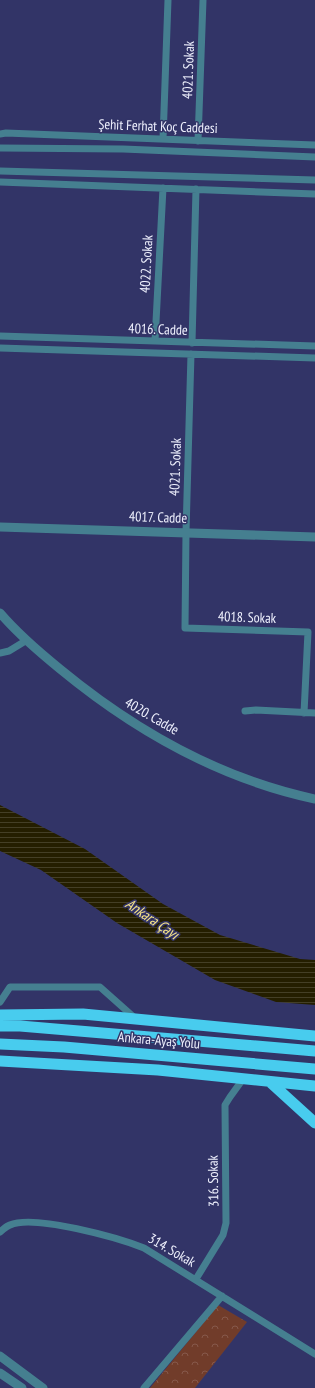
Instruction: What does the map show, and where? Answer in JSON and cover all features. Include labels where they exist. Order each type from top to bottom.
[{"type":"highway","points":[[0,1014],[83,1014],[315,1036]]},
{"type":"highway","name":"Ankara-Ayaş Yolu","points":[[0,1026],[28,1027],[315,1051]]},
{"type":"highway","name":"Ankara-Ayaş Yolu","points":[[0,1044],[64,1047],[315,1069]]},
{"type":"highway","points":[[0,1061],[158,1070],[315,1086]]},
{"type":"highway","points":[[270,1082],[315,1123]]},
{"type":"street","points":[[163,140],[168,0]]},
{"type":"street","name":"4021. Sokak","points":[[198,141],[203,0]]},
{"type":"street","name":"Şehit Ferhat Koç Caddesi","points":[[0,134],[6,133],[315,145]]},
{"type":"street","name":"Şehit Ferhat Koç Caddesi","points":[[0,148],[123,149],[315,157]]},
{"type":"street","points":[[0,171],[315,180]]},
{"type":"street","points":[[0,182],[315,194]]},
{"type":"street","name":"4022. Sokak","points":[[156,341],[163,188]]},
{"type":"street","points":[[192,343],[196,189]]},
{"type":"street","name":"4016. Cadde","points":[[0,336],[315,346]]},
{"type":"street","name":"4016. Cadde","points":[[0,348],[315,358]]},
{"type":"street","name":"4021. Sokak","points":[[185,628],[191,354]]},
{"type":"street","name":"4017. Cadde","points":[[0,527],[315,537]]},
{"type":"street","name":"4020. Cadde","points":[[0,613],[42,654],[87,691],[121,715],[164,741],[213,766],[261,784],[315,799]]},
{"type":"street","name":"4018. Sokak","points":[[185,628],[308,632],[304,713]]},
{"type":"street","points":[[0,653],[9,651],[28,640]]},
{"type":"street","points":[[245,711],[264,710],[315,713]]},
{"type":"street","points":[[0,1002],[10,987],[100,987],[136,1019]]},
{"type":"street","name":"316. Sokak","points":[[196,1279],[223,1235],[226,1224],[225,1105],[243,1079]]},
{"type":"street","name":"314. Sokak","points":[[0,1232],[10,1225],[36,1222],[55,1224],[129,1242],[144,1248],[196,1279],[315,1354]]},
{"type":"street","points":[[0,1224],[0,1232]]},
{"type":"street","points":[[144,1388],[222,1296]]},
{"type":"street","points":[[0,1356],[43,1388]]},
{"type":"street","points":[[0,1373],[22,1388]]},
{"type":"street","points":[[27,1388],[33,1380]]},
{"type":"green space","points":[[218,1305],[247,1322],[195,1388],[150,1388]]},
{"type":"water","name":"Ankara Çayı","points":[[0,805],[85,849],[163,904],[220,935],[300,959],[315,960],[315,1005],[276,1002],[215,980],[117,923],[41,870],[0,851]]}]
